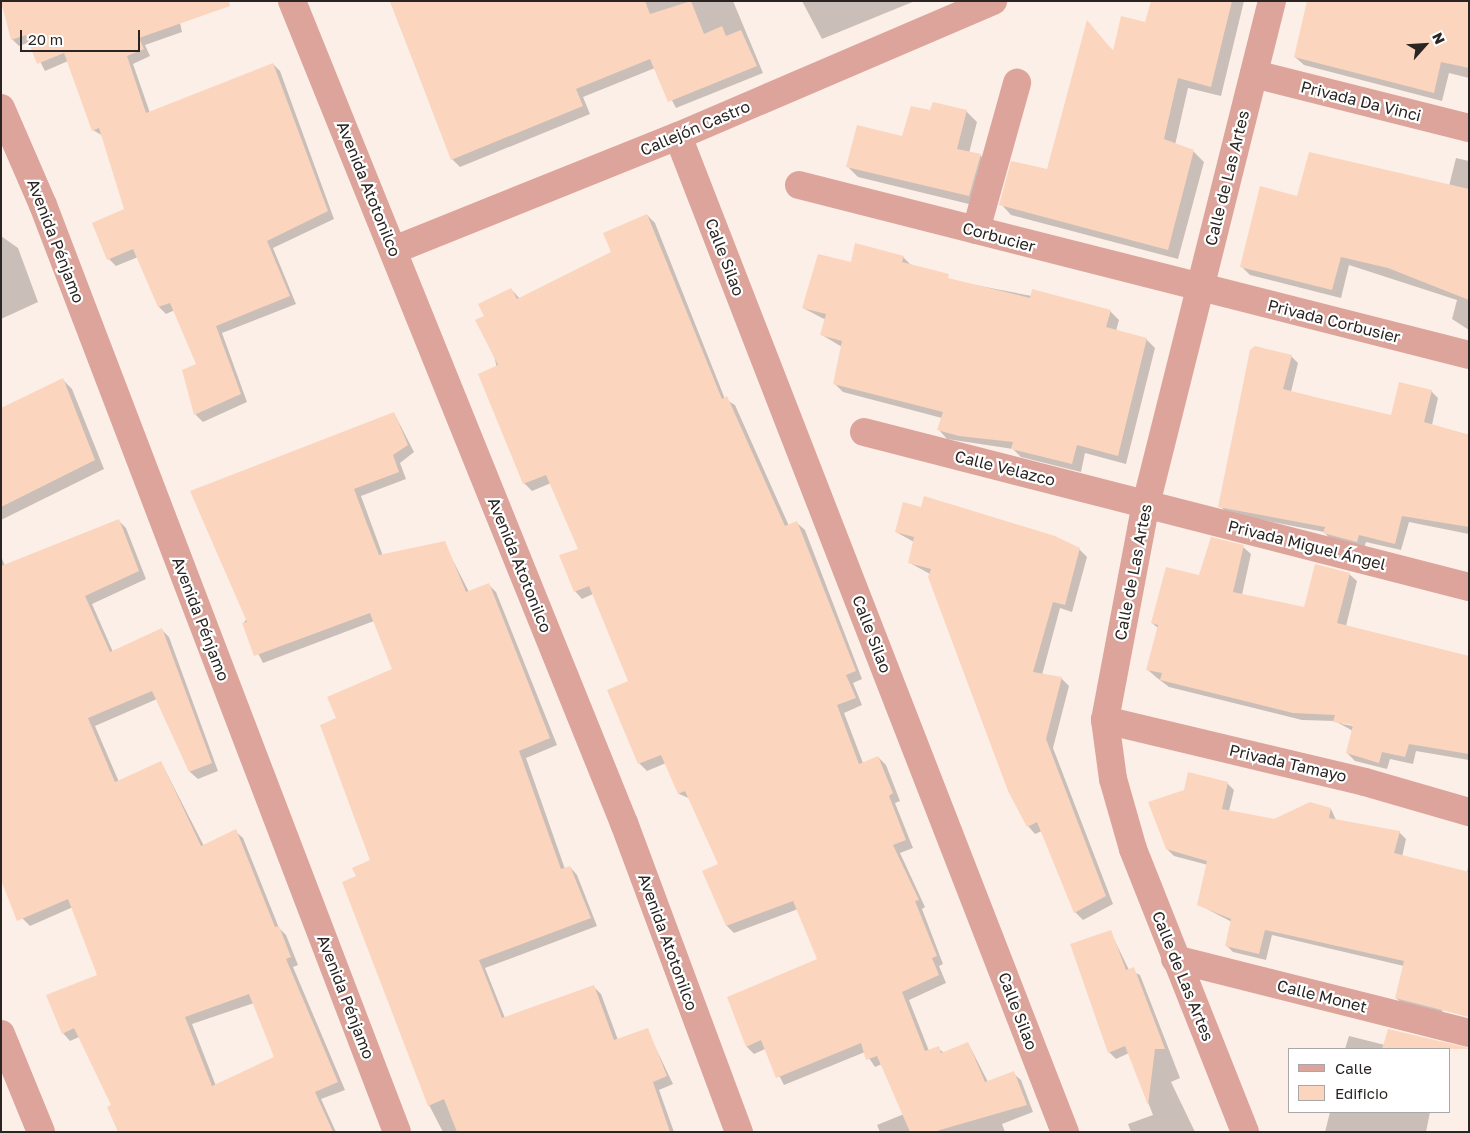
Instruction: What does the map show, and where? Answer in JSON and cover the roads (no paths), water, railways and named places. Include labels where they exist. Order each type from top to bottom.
[{"type":"street","name":"Avenida Atotonilco","points":[[292,1],[624,823],[739,1132]]},
{"type":"street","name":"Callejón Castro","points":[[394,250],[678,136],[993,1]]},
{"type":"street","name":"Calle de Las Artes","points":[[1245,1132],[1175,959],[1115,788],[1105,720],[1146,504],[1272,1]]},
{"type":"street","name":"Privada Da Vinci","points":[[1254,74],[1469,128]]},
{"type":"street","points":[[976,230],[1017,83]]},
{"type":"street","name":"Avenida Pénjamo","points":[[1,108],[43,205],[397,1132]]},
{"type":"street","name":"Calle Silao","points":[[678,136],[1065,1132]]},
{"type":"street","name":"Corbucier","points":[[798,185],[1200,287]]},
{"type":"street","name":"Privada Corbusier","points":[[1200,287],[1469,355]]},
{"type":"street","name":"Calle Velazco","points":[[864,432],[1146,504]]},
{"type":"street","name":"Privada Miguel Ángel","points":[[1146,504],[1469,587]]},
{"type":"street","name":"Privada Tamayo","points":[[1105,720],[1365,782],[1469,812]]},
{"type":"street","name":"Calle Monet","points":[[1175,959],[1469,1033]]},
{"type":"street","points":[[1,1034],[40,1132]]}]
